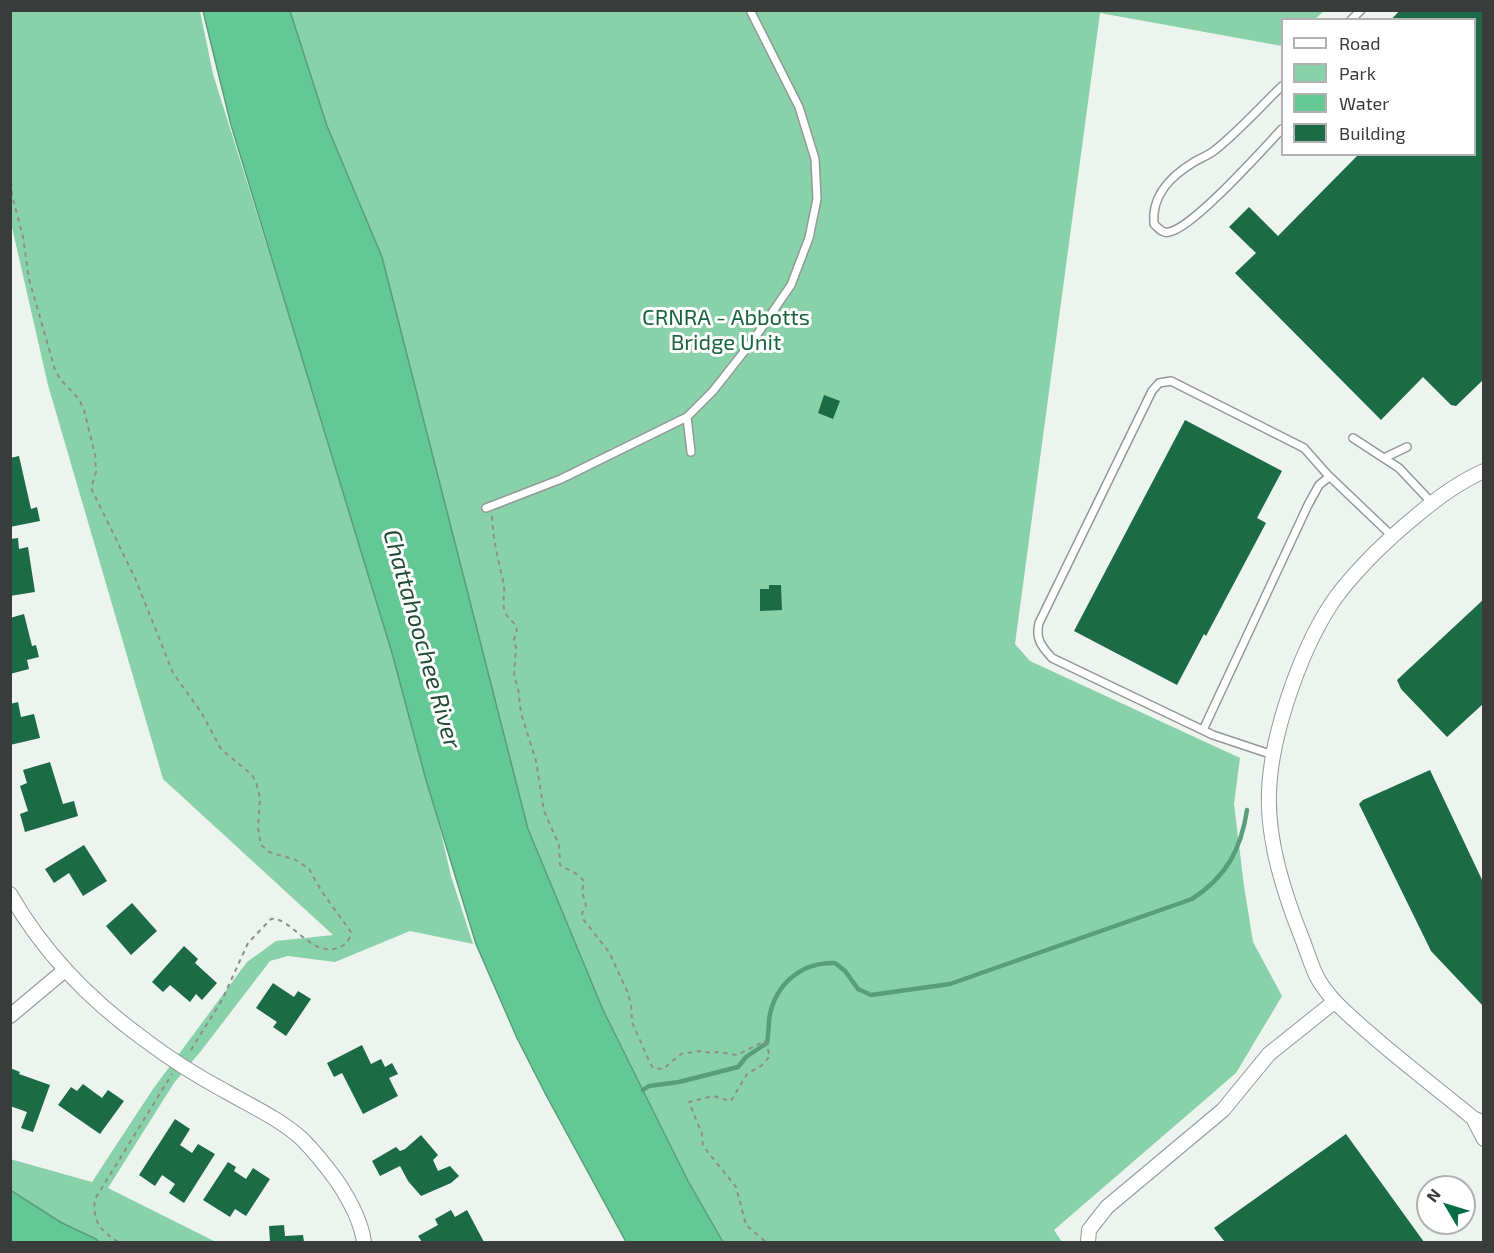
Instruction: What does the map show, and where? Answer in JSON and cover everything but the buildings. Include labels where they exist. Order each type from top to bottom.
[{"type":"street","points":[[1484,471],[1471,476],[1432,503],[1392,536],[1338,594],[1315,633],[1285,706],[1273,755],[1269,794],[1274,857],[1293,917],[1318,978],[1334,1002],[1405,1064],[1478,1120],[1484,1139]]},
{"type":"street","points":[[10,894],[65,970],[97,1002],[144,1040],[180,1064],[276,1119],[301,1138],[322,1160],[348,1197],[364,1242]]},
{"type":"street","points":[[10,1016],[65,970]]},
{"type":"street","points":[[1088,1242],[1089,1230],[1107,1207],[1223,1110],[1269,1054],[1334,1002]]},
{"type":"lane","points":[[486,508],[561,479],[687,417],[713,391],[734,365],[791,285],[809,238],[817,199],[815,159],[800,107],[750,10]]},
{"type":"lane","points":[[1281,87],[1214,151],[1170,179],[1156,200],[1153,214],[1154,224],[1161,231],[1169,232],[1193,220],[1281,130]]},
{"type":"lane","points":[[1273,755],[1203,730],[1052,658],[1041,645],[1036,634],[1039,623],[1152,391],[1159,383],[1171,381],[1304,448],[1329,477],[1392,536]]},
{"type":"lane","points":[[687,417],[692,452]]},
{"type":"lane","points":[[1353,438],[1399,468],[1432,503]]},
{"type":"lane","points":[[1384,458],[1407,447]]},
{"type":"lane","points":[[1203,730],[1308,505],[1319,485],[1329,477]]},
{"type":"path","points":[[10,164],[12,195],[23,237],[35,303],[55,370],[79,399],[90,432],[96,465],[92,488],[135,578],[173,673],[201,712],[220,748],[252,775],[256,782],[260,798],[258,828],[261,845],[269,852],[296,861],[309,869],[322,892],[351,932],[350,938],[341,947],[328,949],[309,942],[279,919],[271,919],[249,943],[222,1000],[155,1100],[95,1199],[96,1221],[106,1234],[118,1242]]},
{"type":"path","points":[[505,501],[492,514],[494,542],[503,581],[504,608],[518,630],[513,641],[516,647],[514,676],[518,688],[520,713],[536,760],[544,811],[559,844],[560,866],[578,875],[584,881],[582,892],[586,905],[582,914],[583,920],[603,943],[627,991],[636,1033],[653,1068],[663,1069],[681,1054],[693,1051],[737,1055],[745,1053],[761,1042],[767,1043],[770,1056],[761,1066],[747,1074],[730,1101],[713,1096],[689,1102],[702,1134],[704,1146],[736,1187],[746,1225],[766,1242]]},
{"type":"green space","points":[[11,11],[200,11],[213,74],[279,284],[365,505],[451,876],[473,944],[410,931],[335,962],[288,956],[270,961],[174,1083],[108,1188],[216,1242],[11,1242],[10,1159],[92,1182],[153,1089],[247,962],[276,941],[333,935],[163,779],[48,385],[11,223]]},
{"type":"green space","name":"CRNRA - Abbotts Bridge Unit","points":[[290,11],[1324,11],[1316,18],[1281,18],[1281,46],[1100,13],[1015,644],[1030,661],[1240,758],[1234,804],[1253,942],[1282,996],[1236,1073],[1054,1230],[1062,1242],[723,1242],[688,1181],[603,1010],[528,829],[382,257],[327,126]]},
{"type":"water","name":"Chattahoochee River","points":[[203,11],[290,11],[327,126],[382,257],[528,829],[603,1010],[688,1181],[723,1242],[626,1242],[517,1038],[476,944],[426,780],[392,653],[231,125]]},
{"type":"water","points":[[10,1190],[62,1223],[99,1242],[11,1242]]},
{"type":"waterway","points":[[643,1090],[649,1086],[679,1082],[738,1067],[746,1057],[767,1043],[770,1014],[778,993],[793,976],[812,966],[835,963],[845,971],[858,989],[871,995],[950,984],[1192,899],[1204,891],[1223,872],[1230,861],[1241,838],[1247,810]]}]
